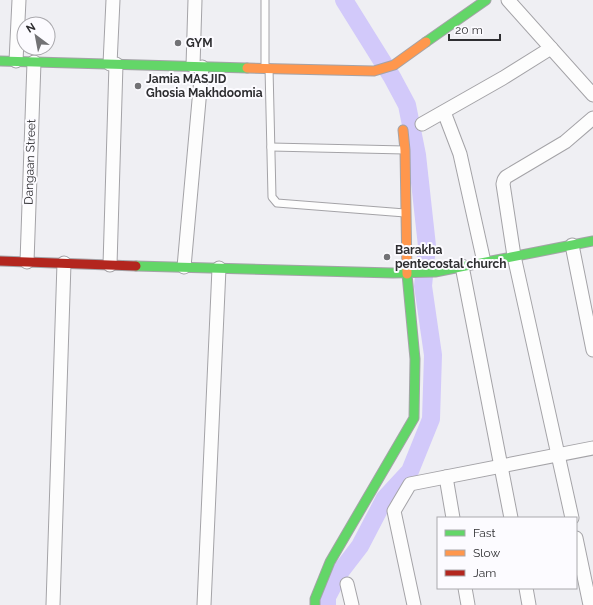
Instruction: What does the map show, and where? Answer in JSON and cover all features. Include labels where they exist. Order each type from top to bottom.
[{"type":"street","points":[[16,61],[19,0]]},
{"type":"street","points":[[110,265],[113,0]]},
{"type":"street","points":[[184,267],[197,66],[195,0]]},
{"type":"street","points":[[0,61],[374,72],[394,64],[486,0]]},
{"type":"street","points":[[508,0],[593,95]]},
{"type":"street","points":[[422,124],[503,78],[551,48]]},
{"type":"street","name":"Dangaan Street","points":[[27,262],[34,62]]},
{"type":"street","points":[[444,112],[460,154],[484,262]]},
{"type":"street","points":[[572,517],[514,256],[504,180],[506,177],[564,142],[593,118]]},
{"type":"street","points":[[315,605],[315,598],[330,562],[414,418],[415,359],[409,272],[403,130]]},
{"type":"street","points":[[0,261],[219,268],[435,272],[593,241]]},
{"type":"street","points":[[572,245],[593,350]]},
{"type":"street","points":[[53,605],[64,263]]},
{"type":"street","points":[[462,266],[511,517]]},
{"type":"street","points":[[204,605],[219,268]]},
{"type":"street","points":[[414,605],[394,511],[410,484],[593,448]]},
{"type":"street","points":[[446,477],[453,517]]},
{"type":"street","points":[[577,543],[590,605]]},
{"type":"street","points":[[347,584],[352,605]]},
{"type":"street","points":[[465,589],[468,605]]},
{"type":"street","points":[[526,589],[529,605]]},
{"type":"lane","points":[[265,0],[272,197],[277,203],[406,213]]},
{"type":"lane","points":[[271,147],[405,150]]},
{"type":"waterway","points":[[327,605],[327,597],[340,572],[360,546],[385,498],[410,471],[431,419],[433,355],[423,286],[427,246],[417,155],[407,105],[392,77],[344,0]]},
{"type":"traffic: fast","points":[[426,42],[486,0]]},
{"type":"traffic: fast","points":[[0,61],[247,68]]},
{"type":"traffic: fast","points":[[136,266],[393,273],[435,272],[593,241]]},
{"type":"traffic: fast","points":[[315,605],[315,599],[330,562],[414,418],[415,359],[407,274]]},
{"type":"traffic: slow","points":[[247,68],[374,71],[394,65],[426,42]]},
{"type":"traffic: slow","points":[[403,130],[405,150],[407,274]]},
{"type":"traffic: jam","points":[[0,261],[136,266]]},
{"type":"place","name":"GYM","points":[[178,43]]},
{"type":"place","name":"Jamia MASJID Ghosia Makhdoomia","points":[[138,86]]},
{"type":"place","name":"Barakha pentecostal church","points":[[387,257]]}]
